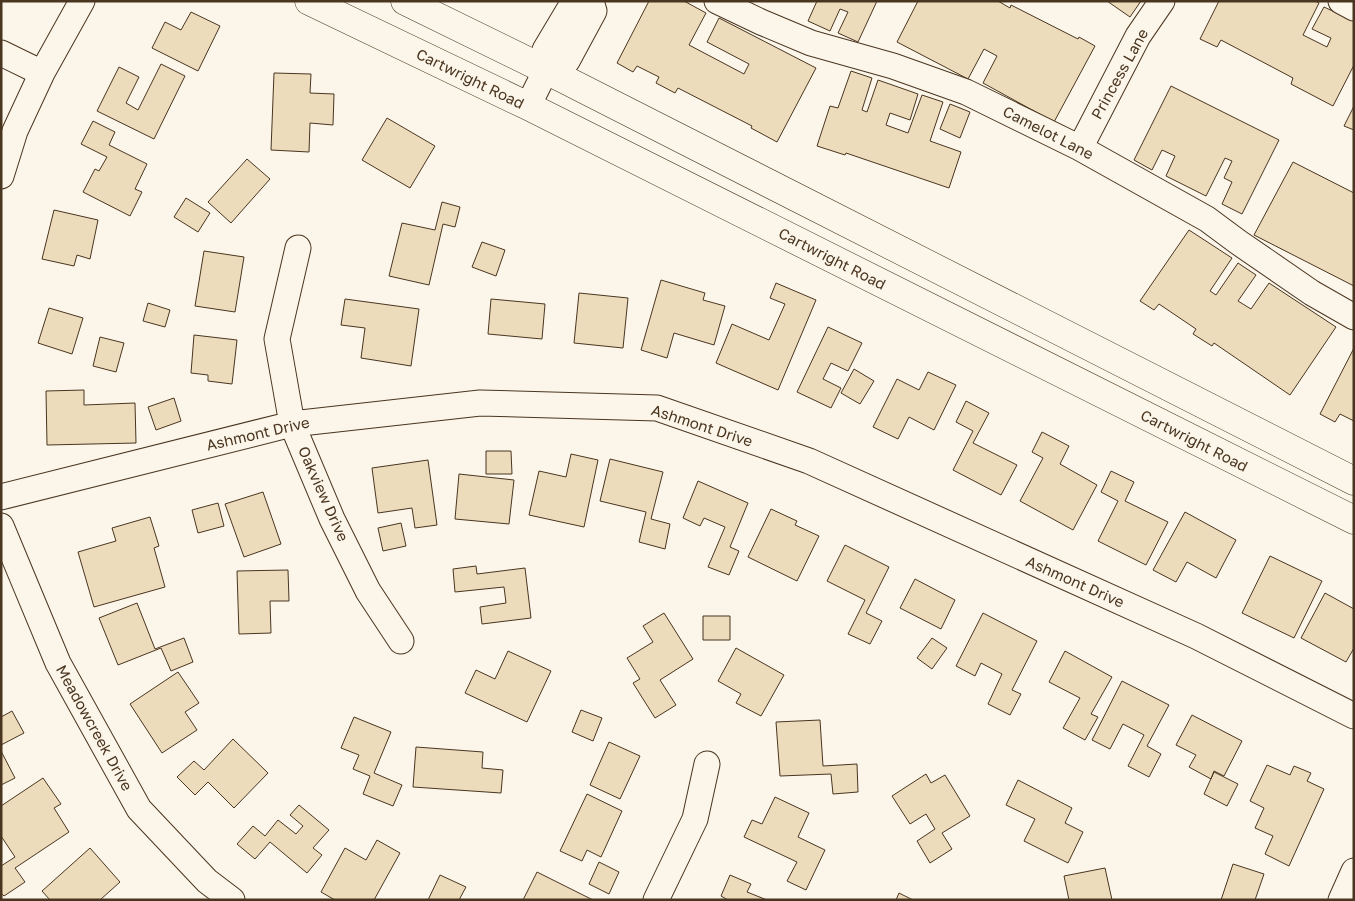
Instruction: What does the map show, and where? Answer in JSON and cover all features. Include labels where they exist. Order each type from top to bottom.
[{"type":"main road","name":"Cartwright Road","points":[[309,1],[528,106],[1354,520]]},
{"type":"main road","points":[[404,1],[546,70],[1354,481]]},
{"type":"street","points":[[1,176],[14,131],[42,73],[82,1]]},
{"type":"street","points":[[528,106],[546,70],[545,50],[576,1]]},
{"type":"street","points":[[546,70],[567,60],[594,11],[591,1]]},
{"type":"street","name":"Camelot Lane","points":[[717,1],[811,43],[893,66],[966,92],[1080,148],[1207,219],[1312,293],[1354,317]]},
{"type":"street","name":"Princess Lane","points":[[1080,148],[1138,36],[1162,1]]},
{"type":"street","points":[[1341,1],[1354,8]]},
{"type":"street","points":[[1,53],[42,73]]},
{"type":"street","name":"Oakview Drive","points":[[298,248],[277,339],[292,424],[332,519],[368,592],[401,641]]},
{"type":"street","name":"Ashmont Drive","points":[[1,497],[292,424],[480,403],[657,408],[808,461],[1196,636],[1354,716]]},
{"type":"street","name":"Meadowcreek Drive","points":[[1,526],[58,663],[138,809],[207,881],[232,900]]},
{"type":"street","points":[[656,900],[695,819],[707,764]]},
{"type":"street","points":[[1341,900],[1354,871]]},
{"type":"building","points":[[649,1],[684,1],[706,13],[689,45],[744,74],[749,64],[707,42],[719,18],[816,68],[777,142],[751,128],[752,126],[678,88],[675,93],[656,83],[659,77],[637,66],[633,72],[617,63]]},
{"type":"building","points":[[817,1],[877,1],[858,42],[838,33],[848,12],[840,9],[830,31],[808,21]]},
{"type":"building","points":[[918,1],[998,1],[1010,8],[1011,5],[1095,46],[1054,122],[983,83],[997,56],[984,49],[968,79],[897,42]]},
{"type":"building","points":[[1107,1],[1141,1],[1130,17]]},
{"type":"building","points":[[1219,1],[1315,1],[1319,3],[1303,35],[1327,47],[1331,38],[1312,29],[1324,7],[1354,21],[1354,65],[1333,106],[1291,84],[1293,78],[1221,40],[1217,47],[1200,39]]},
{"type":"building","points":[[191,12],[220,26],[198,71],[152,48],[165,22],[181,30]]},
{"type":"building","points":[[161,64],[185,76],[154,139],[97,111],[119,67],[139,77],[126,103],[138,110]]},
{"type":"building","points":[[851,71],[872,78],[862,110],[867,112],[878,80],[918,94],[910,120],[890,113],[886,125],[908,133],[922,95],[943,102],[930,141],[961,152],[949,188],[846,153],[845,155],[817,146],[830,106],[838,108]]},
{"type":"building","points":[[274,73],[311,74],[310,93],[334,94],[333,125],[310,123],[309,152],[271,150]]},
{"type":"building","points":[[1171,86],[1279,140],[1242,214],[1222,204],[1232,182],[1224,178],[1232,161],[1225,158],[1206,196],[1166,176],[1175,156],[1162,150],[1152,170],[1134,160]]},
{"type":"building","points":[[950,104],[970,112],[960,138],[940,129]]},
{"type":"building","points":[[1354,106],[1354,130],[1344,126]]},
{"type":"building","points":[[387,118],[435,146],[410,188],[362,160]]},
{"type":"building","points":[[93,121],[115,132],[109,145],[147,164],[135,189],[142,192],[130,216],[83,192],[95,169],[99,171],[107,157],[81,144]]},
{"type":"building","points":[[247,159],[270,179],[231,223],[208,202]]},
{"type":"building","points":[[1293,162],[1354,193],[1354,286],[1254,235]]},
{"type":"building","points":[[186,198],[210,213],[198,232],[174,217]]},
{"type":"building","points":[[442,202],[460,207],[455,227],[443,224],[429,285],[389,276],[402,223],[435,230]]},
{"type":"building","points":[[54,210],[98,220],[90,259],[77,255],[74,266],[42,259]]},
{"type":"building","points":[[1189,230],[1232,258],[1210,291],[1216,295],[1238,263],[1256,275],[1238,301],[1251,309],[1269,283],[1336,327],[1290,395],[1214,343],[1212,346],[1193,334],[1196,329],[1159,304],[1154,310],[1140,301]]},
{"type":"building","points":[[482,242],[505,250],[496,276],[472,267]]},
{"type":"building","points":[[204,251],[244,257],[235,312],[195,306]]},
{"type":"building","points":[[661,280],[705,293],[703,300],[725,306],[714,345],[674,333],[667,358],[641,350]]},
{"type":"building","points":[[776,283],[816,300],[778,390],[716,363],[732,324],[769,340],[785,304],[770,298]]},
{"type":"building","points":[[579,293],[628,298],[623,348],[574,343]]},
{"type":"building","points":[[345,299],[419,309],[411,366],[361,358],[365,328],[341,325]]},
{"type":"building","points":[[491,299],[545,304],[542,339],[488,334]]},
{"type":"building","points":[[148,303],[170,310],[165,327],[143,321]]},
{"type":"building","points":[[49,308],[83,318],[72,354],[38,343]]},
{"type":"building","points":[[828,327],[862,343],[848,371],[831,363],[823,379],[841,388],[831,408],[797,392]]},
{"type":"building","points":[[194,335],[237,340],[232,384],[208,381],[208,375],[191,373]]},
{"type":"building","points":[[100,337],[124,343],[116,372],[93,366]]},
{"type":"building","points":[[1354,348],[1354,421],[1340,414],[1335,422],[1320,414]]},
{"type":"building","points":[[854,369],[874,381],[860,404],[841,393]]},
{"type":"building","points":[[928,372],[956,385],[934,430],[909,417],[898,439],[873,427],[897,379],[919,390]]},
{"type":"building","points":[[84,390],[84,405],[135,403],[136,443],[47,445],[46,391]]},
{"type":"building","points":[[174,398],[181,421],[156,430],[148,407]]},
{"type":"building","points":[[966,401],[989,413],[973,443],[1017,465],[1001,495],[953,470],[973,431],[956,422]]},
{"type":"building","points":[[1042,432],[1069,446],[1060,464],[1097,485],[1073,530],[1020,501],[1043,458],[1032,452]]},
{"type":"building","points":[[486,451],[511,451],[512,474],[486,474]]},
{"type":"building","points":[[571,454],[598,460],[584,527],[529,515],[539,471],[566,477]]},
{"type":"building","points":[[610,459],[663,472],[651,519],[670,524],[665,549],[639,542],[646,512],[600,501]]},
{"type":"building","points":[[428,460],[437,525],[415,528],[412,508],[378,513],[372,468]]},
{"type":"building","points":[[1111,471],[1134,482],[1125,501],[1168,522],[1146,565],[1098,541],[1118,501],[1101,492]]},
{"type":"building","points":[[459,474],[514,480],[509,524],[455,519]]},
{"type":"building","points":[[698,481],[748,503],[730,547],[739,551],[729,575],[708,567],[725,527],[704,518],[700,526],[683,518]]},
{"type":"building","points":[[263,492],[281,544],[244,557],[225,504]]},
{"type":"building","points":[[218,503],[224,526],[198,533],[192,510]]},
{"type":"building","points":[[771,509],[797,521],[795,525],[819,536],[797,581],[748,557]]},
{"type":"building","points":[[1185,512],[1236,540],[1216,578],[1187,562],[1176,582],[1153,570]]},
{"type":"building","points":[[150,517],[159,546],[154,548],[165,587],[94,607],[78,552],[116,541],[112,528]]},
{"type":"building","points":[[401,523],[406,546],[383,551],[378,528]]},
{"type":"building","points":[[845,545],[889,567],[866,613],[882,621],[870,644],[848,634],[865,600],[827,581]]},
{"type":"building","points":[[1270,556],[1322,581],[1294,638],[1242,613]]},
{"type":"building","points":[[476,566],[477,574],[525,568],[531,618],[482,624],[480,607],[506,603],[504,587],[455,592],[453,569]]},
{"type":"building","points":[[288,570],[289,601],[270,601],[271,633],[239,634],[237,571]]},
{"type":"building","points":[[915,579],[955,600],[941,629],[900,608]]},
{"type":"building","points":[[1325,593],[1354,609],[1354,648],[1346,662],[1301,638]]},
{"type":"building","points":[[137,603],[155,649],[184,638],[193,662],[171,671],[161,648],[118,665],[99,618]]},
{"type":"building","points":[[664,613],[693,659],[660,680],[676,705],[655,718],[633,683],[640,679],[627,658],[653,642],[643,626]]},
{"type":"building","points":[[983,613],[1037,641],[1012,690],[1021,694],[1010,715],[988,704],[1002,674],[981,663],[975,676],[956,666]]},
{"type":"building","points":[[703,616],[730,616],[730,640],[703,640]]},
{"type":"building","points":[[932,638],[947,648],[932,669],[917,658]]},
{"type":"building","points":[[736,648],[784,675],[761,716],[736,703],[741,694],[718,681]]},
{"type":"building","points":[[508,651],[551,671],[527,722],[465,693],[476,670],[495,679]]},
{"type":"building","points":[[1065,651],[1112,677],[1091,714],[1098,717],[1085,740],[1063,728],[1080,698],[1049,682]]},
{"type":"building","points":[[178,672],[199,703],[185,712],[197,730],[162,753],[130,704]]},
{"type":"building","points":[[1122,681],[1169,705],[1147,746],[1161,754],[1149,777],[1128,766],[1144,735],[1123,724],[1110,749],[1092,740]]},
{"type":"building","points":[[581,710],[602,718],[593,741],[572,732]]},
{"type":"building","points":[[12,711],[24,733],[1,745],[1,717]]},
{"type":"building","points":[[1192,715],[1242,741],[1224,776],[1214,771],[1211,779],[1189,767],[1196,755],[1176,745]]},
{"type":"building","points":[[354,717],[391,732],[374,773],[402,785],[393,806],[363,794],[370,776],[353,769],[359,755],[341,748]]},
{"type":"building","points":[[820,720],[823,766],[857,764],[858,792],[833,794],[831,774],[780,776],[776,722]]},
{"type":"building","points":[[233,739],[268,773],[234,808],[208,782],[195,795],[177,777],[194,761],[204,770]]},
{"type":"building","points":[[609,742],[640,756],[620,799],[590,785]]},
{"type":"building","points":[[416,747],[483,752],[482,768],[503,770],[501,793],[413,787]]},
{"type":"building","points":[[1,751],[15,778],[1,785]]},
{"type":"building","points":[[1267,765],[1290,775],[1294,766],[1311,773],[1307,781],[1324,789],[1289,866],[1265,854],[1273,836],[1255,828],[1264,808],[1250,801]]},
{"type":"building","points":[[1214,772],[1238,784],[1227,806],[1204,794]]},
{"type":"building","points":[[926,774],[931,783],[945,775],[970,816],[942,833],[952,849],[930,863],[917,841],[935,829],[926,814],[910,824],[892,796]]},
{"type":"building","points":[[43,778],[61,804],[54,808],[69,832],[15,868],[25,882],[4,896],[1,893],[1,866],[15,857],[1,836],[1,806]]},
{"type":"building","points":[[1018,780],[1072,808],[1065,823],[1083,832],[1068,863],[1024,841],[1035,819],[1006,805]]},
{"type":"building","points":[[587,794],[622,811],[601,857],[587,850],[582,861],[560,851]]},
{"type":"building","points":[[775,797],[809,813],[798,837],[825,850],[806,890],[787,881],[797,862],[744,837],[752,820],[762,824]]},
{"type":"building","points":[[299,805],[329,830],[313,848],[322,855],[307,873],[270,842],[255,859],[237,844],[253,826],[265,836],[278,820],[296,834],[303,826],[290,815]]},
{"type":"building","points":[[377,840],[400,853],[374,900],[335,900],[321,892],[345,848],[366,860]]},
{"type":"building","points":[[90,848],[120,882],[100,900],[50,900],[42,891]]},
{"type":"building","points":[[599,862],[619,872],[609,894],[589,884]]},
{"type":"building","points":[[1233,864],[1264,874],[1255,900],[1221,900]]},
{"type":"building","points":[[1105,868],[1112,900],[1069,900],[1064,876]]},
{"type":"building","points":[[537,872],[593,900],[523,900]]},
{"type":"building","points":[[440,875],[466,887],[459,900],[428,900]]},
{"type":"building","points":[[730,875],[751,884],[747,892],[767,900],[728,900],[721,896]]},
{"type":"building","points":[[899,893],[913,900],[896,900]]}]
